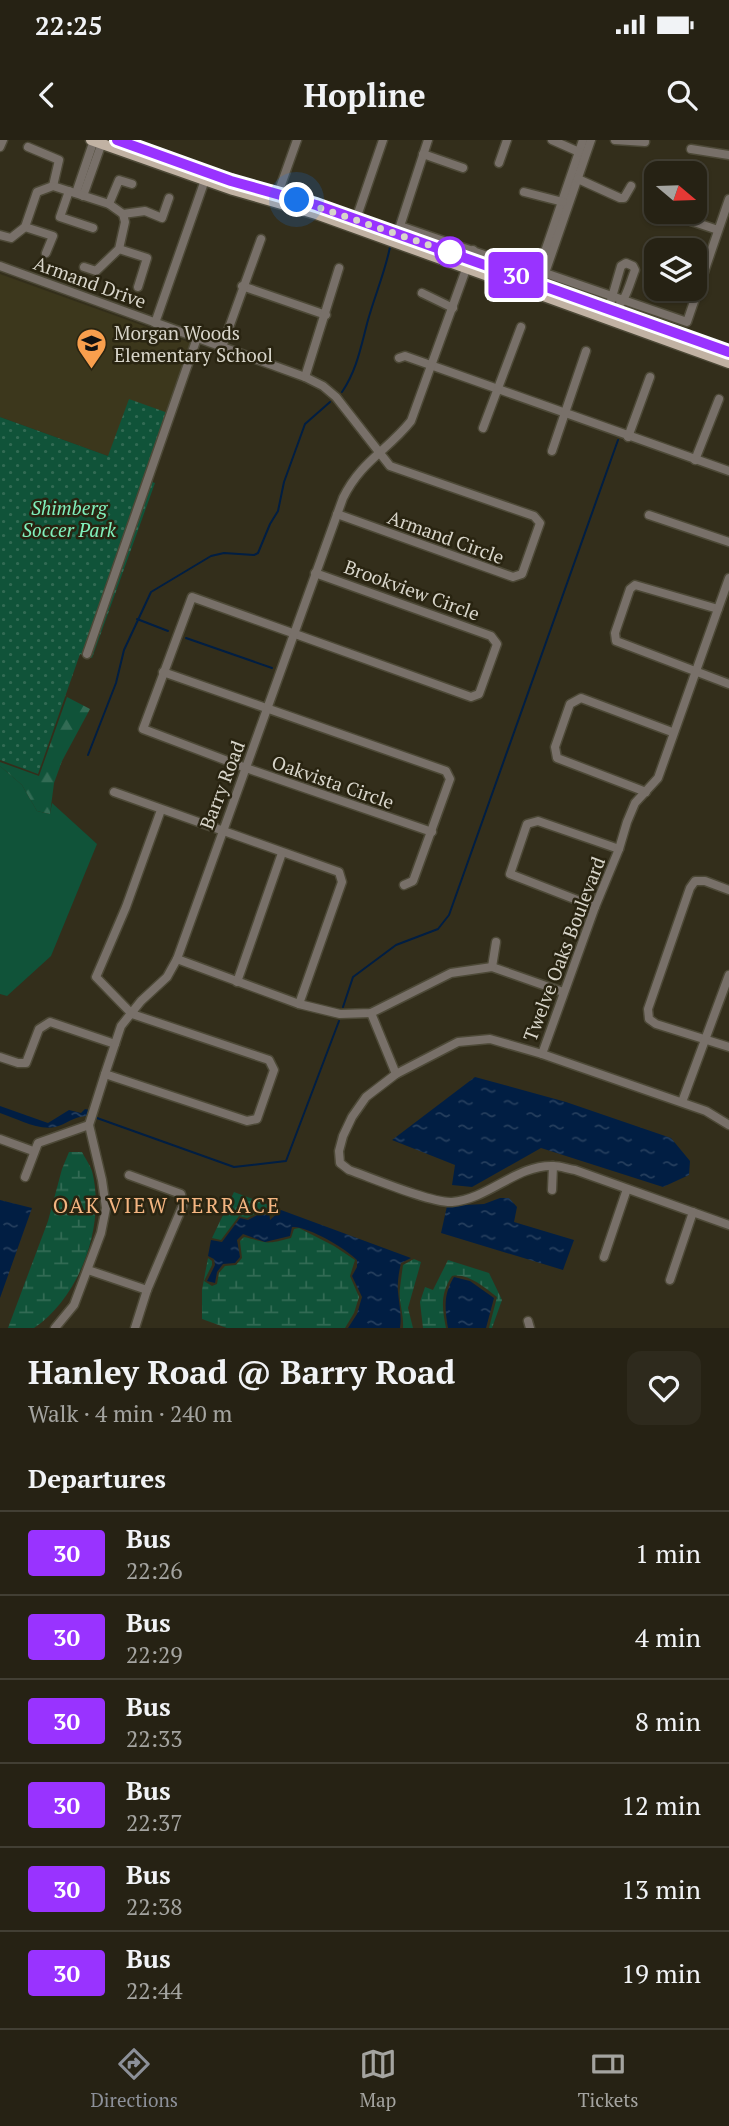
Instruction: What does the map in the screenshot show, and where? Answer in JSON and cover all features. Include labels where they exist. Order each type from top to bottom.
[{"type":"main road","points":[[117,140],[206,177]]},
{"type":"main road","points":[[97,141],[354,223],[471,254],[611,316],[729,363]]},
{"type":"main road","points":[[354,223],[466,269],[729,352]]},
{"type":"street","points":[[0,147],[3,140]]},
{"type":"street","points":[[276,198],[297,140]]},
{"type":"street","points":[[354,223],[383,140]]},
{"type":"street","points":[[428,140],[400,226],[471,254],[531,271],[539,269],[583,140]]},
{"type":"street","points":[[499,163],[507,140]]},
{"type":"street","points":[[552,140],[579,152]]},
{"type":"street","points":[[592,140],[545,273],[687,322],[729,199]]},
{"type":"street","points":[[615,140],[645,142]]},
{"type":"street","points":[[93,228],[60,217],[76,193],[97,141]]},
{"type":"street","points":[[28,147],[59,160],[53,186]]},
{"type":"street","points":[[691,149],[729,155]]},
{"type":"street","points":[[423,154],[463,168]]},
{"type":"street","points":[[155,323],[206,177]]},
{"type":"street","points":[[578,179],[620,198],[624,198],[631,187]]},
{"type":"street","points":[[109,204],[119,180],[132,184]]},
{"type":"street","points":[[0,235],[11,238],[25,227],[37,192],[53,186],[109,204],[123,214],[125,222],[119,249],[96,271],[84,267]]},
{"type":"street","points":[[524,192],[563,202]]},
{"type":"street","points":[[123,214],[145,211],[162,218],[169,198]]},
{"type":"street","points":[[700,224],[718,230]]},
{"type":"street","points":[[25,227],[53,236],[46,253]]},
{"type":"street","points":[[222,347],[261,239]]},
{"type":"street","points":[[119,249],[147,258],[138,287]]},
{"type":"street","name":"Barry Road","points":[[89,1125],[121,1026],[141,1001],[167,977],[177,959],[221,831],[351,480],[365,464],[398,437],[411,421],[471,254]]},
{"type":"street","points":[[626,263],[635,270],[620,306],[611,316],[612,296],[621,266],[626,263]]},
{"type":"street","name":"Armand Drive","points":[[0,266],[305,377],[323,386],[336,397],[381,452]]},
{"type":"street","points":[[305,377],[339,268]]},
{"type":"street","points":[[242,286],[326,315]]},
{"type":"street","points":[[422,293],[453,309]]},
{"type":"street","points":[[483,428],[521,327]]},
{"type":"street","points":[[87,654],[197,338]]},
{"type":"street","points":[[552,451],[586,351]]},
{"type":"street","points":[[399,358],[405,356],[729,471]]},
{"type":"street","points":[[628,437],[650,377]]},
{"type":"street","points":[[695,460],[719,399]]},
{"type":"street","name":"Armand Circle","points":[[337,514],[513,578],[522,575],[540,523],[534,516],[390,466],[381,452]]},
{"type":"street","points":[[649,514],[729,542]]},
{"type":"street","name":"Brookview Circle","points":[[294,634],[471,697],[479,694],[497,644],[491,636],[315,573]]},
{"type":"street","name":"Twelve Oaks Boulevard","points":[[728,1222],[575,1170],[553,1166],[525,1172],[472,1198],[450,1202],[427,1197],[349,1170],[340,1163],[339,1151],[352,1116],[366,1097],[396,1074],[458,1042],[490,1039],[542,1054],[627,822],[635,803],[658,778],[672,732],[729,578]]},
{"type":"street","points":[[718,609],[639,584],[630,589],[615,633],[616,641],[729,684]]},
{"type":"street","name":"Oakvista Circle","points":[[294,634],[192,597],[143,729],[246,768],[432,832]]},
{"type":"street","points":[[163,672],[446,771],[450,779],[414,881],[404,884]]},
{"type":"street","points":[[646,792],[557,758],[555,747],[570,704],[581,698],[672,732]]},
{"type":"street","points":[[114,792],[339,872],[342,882],[299,1004]]},
{"type":"street","points":[[105,1074],[247,1121],[257,1118],[274,1070],[269,1060],[132,1014],[96,977],[126,907],[160,810]]},
{"type":"street","points":[[595,907],[510,874],[527,824],[538,821],[619,849]]},
{"type":"street","points":[[237,982],[282,853]]},
{"type":"street","points":[[729,890],[705,881],[695,881],[690,888],[648,1009],[649,1019],[656,1024],[729,1047]]},
{"type":"street","points":[[492,967],[496,942]]},
{"type":"street","points":[[177,959],[299,1004],[340,1014],[371,1013],[451,973],[492,967],[563,992]]},
{"type":"street","points":[[682,1102],[729,975]]},
{"type":"street","points":[[371,1013],[396,1074]]},
{"type":"street","points":[[0,1058],[26,1063],[39,1029],[50,1022],[116,1044]]},
{"type":"street","points":[[542,1054],[706,1111],[729,1125]]},
{"type":"street","points":[[25,1177],[37,1143],[89,1125],[106,1208],[101,1234],[74,1306],[55,1328]]},
{"type":"street","points":[[0,1139],[33,1150]]},
{"type":"street","points":[[552,1190],[553,1166]]},
{"type":"street","points":[[129,1175],[180,1194],[183,1205],[147,1290],[135,1328]]},
{"type":"street","points":[[604,1257],[627,1189]]},
{"type":"street","points":[[670,1280],[693,1212]]},
{"type":"street","points":[[88,1270],[147,1290]]},
{"type":"shaded area","name":"Morgan Woods Elementary School","points":[[0,274],[191,343],[168,413],[108,456],[0,417]]},
{"type":"green space","name":"Shimberg Soccer Park","points":[[129,399],[168,413],[144,479],[155,483],[92,658],[80,654],[38,774],[0,760],[0,417],[108,456]]},
{"type":"green space","points":[[67,697],[90,709],[62,761],[54,783],[50,814],[37,811],[22,785],[0,766],[0,762],[39,776]]},
{"type":"green space","points":[[0,766],[22,785],[37,811],[50,814],[52,803],[97,844],[51,956],[7,996],[0,994]]},
{"type":"green space","points":[[69,1152],[82,1152],[92,1171],[95,1214],[86,1258],[64,1298],[50,1315],[34,1328],[8,1328],[48,1221]]},
{"type":"green space","points":[[234,1192],[279,1209],[272,1216],[269,1207],[247,1218],[239,1216],[221,1240],[212,1238]]},
{"type":"green space","points":[[299,1228],[355,1260],[350,1276],[359,1297],[345,1328],[227,1328],[202,1319],[202,1290],[208,1258],[212,1265],[204,1281],[212,1286],[217,1284],[219,1273],[225,1266],[236,1265],[242,1258],[240,1241],[244,1237],[276,1242],[291,1238],[294,1229]]},
{"type":"green space","points":[[414,1259],[421,1262],[408,1308],[413,1328],[403,1328],[400,1293],[403,1265]]},
{"type":"green space","points":[[448,1260],[489,1273],[502,1300],[492,1328],[489,1328],[497,1297],[476,1282],[452,1276],[444,1295],[446,1328],[423,1328],[420,1302],[425,1287],[433,1290]]},
{"type":"water","points":[[475,1077],[566,1102],[671,1138],[690,1161],[689,1175],[663,1187],[541,1148],[472,1187],[452,1185],[455,1165],[392,1140]]},
{"type":"water","points":[[0,1106],[48,1123],[69,1110],[81,1113],[85,1109],[90,1110],[86,1116],[48,1128],[34,1126],[0,1113]]},
{"type":"water","points":[[500,1198],[509,1198],[517,1207],[514,1222],[574,1240],[563,1270],[441,1233],[447,1206],[484,1204]]},
{"type":"water","points":[[0,1200],[32,1208],[0,1298]]},
{"type":"water","points":[[269,1209],[270,1220],[281,1210],[411,1258],[401,1263],[399,1274],[400,1328],[348,1328],[357,1314],[362,1297],[352,1276],[357,1260],[326,1239],[298,1227],[292,1227],[290,1236],[265,1242],[243,1234],[237,1240],[240,1257],[235,1263],[223,1264],[217,1272],[215,1283],[207,1281],[215,1265],[214,1259],[208,1256],[211,1240],[222,1242],[240,1218],[248,1220]]},
{"type":"water","points":[[454,1277],[470,1281],[494,1298],[486,1328],[448,1328],[446,1302]]},
{"type":"waterway","points":[[395,227],[411,181]]},
{"type":"waterway","points":[[342,392],[358,358],[390,247]]},
{"type":"waterway","points":[[88,755],[116,683],[124,650],[151,592],[211,556],[224,553],[258,553],[278,511],[284,482],[305,424],[330,402]]},
{"type":"waterway","points":[[343,1007],[353,977],[396,945],[438,929],[449,915],[618,440]]},
{"type":"waterway","points":[[137,619],[168,631]]},
{"type":"waterway","points":[[186,638],[272,668]]},
{"type":"waterway","points":[[97,1118],[234,1167],[286,1161],[339,1021]]},
{"type":"bus line","name":"30","points":[[117,140],[231,181],[316,205],[729,352]]},
{"type":"place","name":"Morgan Woods Elementary School","points":[[91,371]]},
{"type":"district","name":"OAK VIEW TERRACE","points":[[167,1206]]},
{"type":"route","points":[[297,200],[461,256],[450,252]]}]
